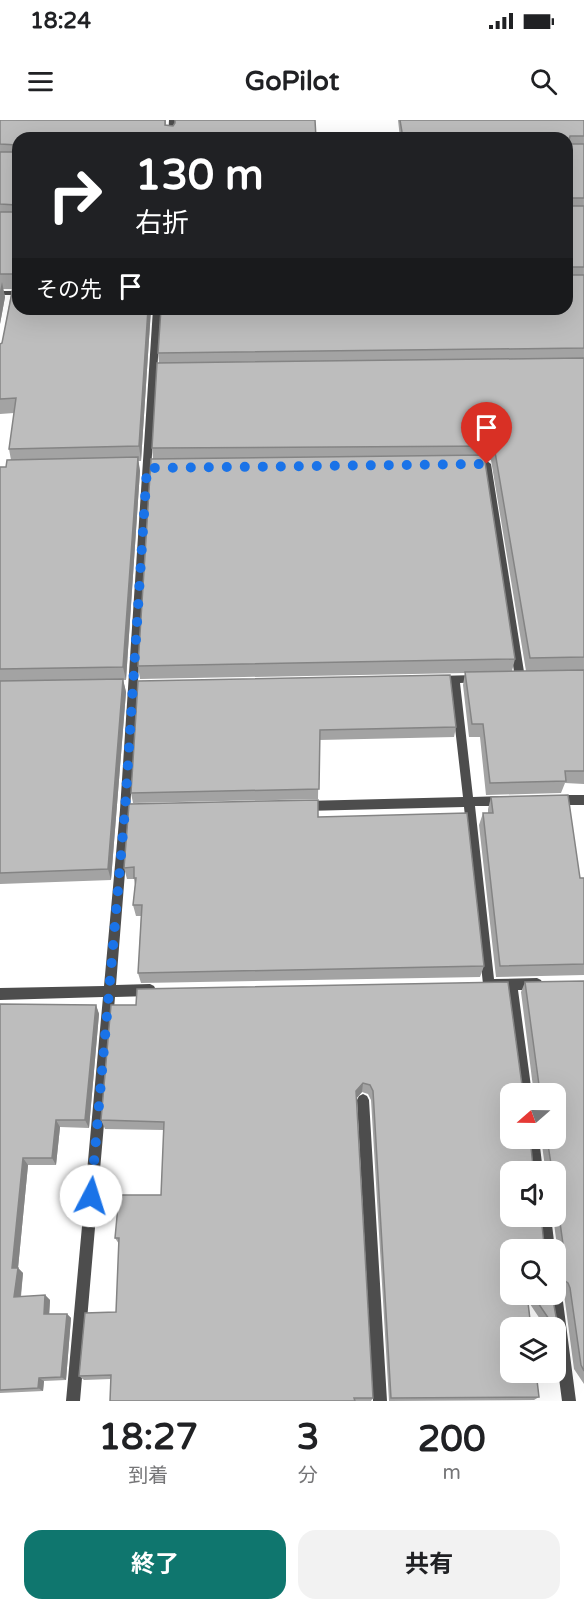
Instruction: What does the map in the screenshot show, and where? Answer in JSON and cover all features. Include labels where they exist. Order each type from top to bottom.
[{"type":"street","points":[[10,304],[12,300]]},
{"type":"street","points":[[73,1401],[110,990],[131,810],[134,686],[147,467],[158,373],[157,315]]},
{"type":"street","points":[[464,464],[487,464],[520,678]]},
{"type":"street","points":[[431,680],[487,679]]},
{"type":"street","points":[[455,680],[469,802],[483,985],[553,983]]},
{"type":"street","points":[[538,801],[584,800]]},
{"type":"street","points":[[291,806],[515,801]]},
{"type":"street","points":[[511,984],[524,1083]]},
{"type":"street","points":[[0,994],[157,989]]},
{"type":"street","points":[[363,1100],[380,1401]]},
{"type":"street","points":[[556,1305],[569,1401]]},
{"type":"building","points":[[0,120],[165,120],[165,125],[173,126],[175,120],[315,120],[316,132],[12,132],[12,145],[0,144]]},
{"type":"building","points":[[400,120],[584,120],[584,136],[573,136],[573,132],[402,132]]},
{"type":"building","points":[[573,144],[584,144],[584,198],[573,198]]},
{"type":"building","points":[[0,152],[12,152],[12,205],[0,204]]},
{"type":"building","points":[[573,206],[584,206],[584,267],[573,267]]},
{"type":"building","points":[[0,212],[12,212],[12,274],[0,274]]},
{"type":"building","points":[[573,275],[584,275],[584,348],[158,353],[161,315],[573,315]]},
{"type":"building","points":[[12,292],[12,315],[148,315],[139,446],[9,449],[16,398],[0,399],[0,344]]},
{"type":"building","points":[[584,358],[584,657],[530,658],[494,446],[152,448],[157,363]]},
{"type":"building","points":[[484,455],[515,659],[138,666],[151,459]]},
{"type":"building","points":[[138,457],[123,667],[0,669],[0,467],[6,467],[7,460]]},
{"type":"building","points":[[584,670],[584,771],[565,771],[566,781],[490,783],[483,724],[472,724],[465,672]]},
{"type":"building","points":[[450,675],[456,727],[320,730],[319,789],[131,793],[138,681]]},
{"type":"building","points":[[123,679],[108,869],[0,873],[0,681]]},
{"type":"building","points":[[568,795],[580,878],[584,878],[584,964],[500,966],[483,813],[493,813],[491,797]]},
{"type":"building","points":[[318,800],[318,817],[467,813],[484,966],[138,973],[142,905],[133,905],[136,878],[134,878],[134,867],[124,868],[129,804]]},
{"type":"building","points":[[584,981],[584,1371],[581,1365],[570,1288],[566,1282],[566,1239],[562,1239],[561,1227],[566,1227],[566,1161],[551,1161],[549,1149],[566,1149],[566,1083],[539,1083],[525,982]]},
{"type":"building","points":[[508,982],[522,1083],[500,1083],[500,1149],[531,1149],[532,1161],[500,1161],[500,1227],[542,1227],[543,1239],[500,1239],[500,1305],[528,1305],[530,1317],[500,1317],[500,1383],[537,1383],[539,1397],[391,1398],[373,1091],[370,1085],[363,1083],[356,1091],[373,1398],[354,1398],[355,1401],[110,1401],[111,1375],[79,1376],[85,1313],[116,1312],[119,1238],[115,1238],[119,1195],[161,1195],[164,1122],[101,1120],[111,1005],[136,1005],[137,989]]},
{"type":"building","points":[[0,1004],[96,1005],[85,1120],[56,1120],[52,1158],[23,1158],[12,1268],[18,1268],[14,1297],[45,1295],[44,1314],[67,1314],[61,1377],[39,1378],[38,1388],[0,1390]]},
{"type":"building","points":[[539,1305],[554,1305],[556,1317],[548,1317]]},
{"type":"route","points":[[91,1196],[125,810],[147,468],[487,464]]}]
